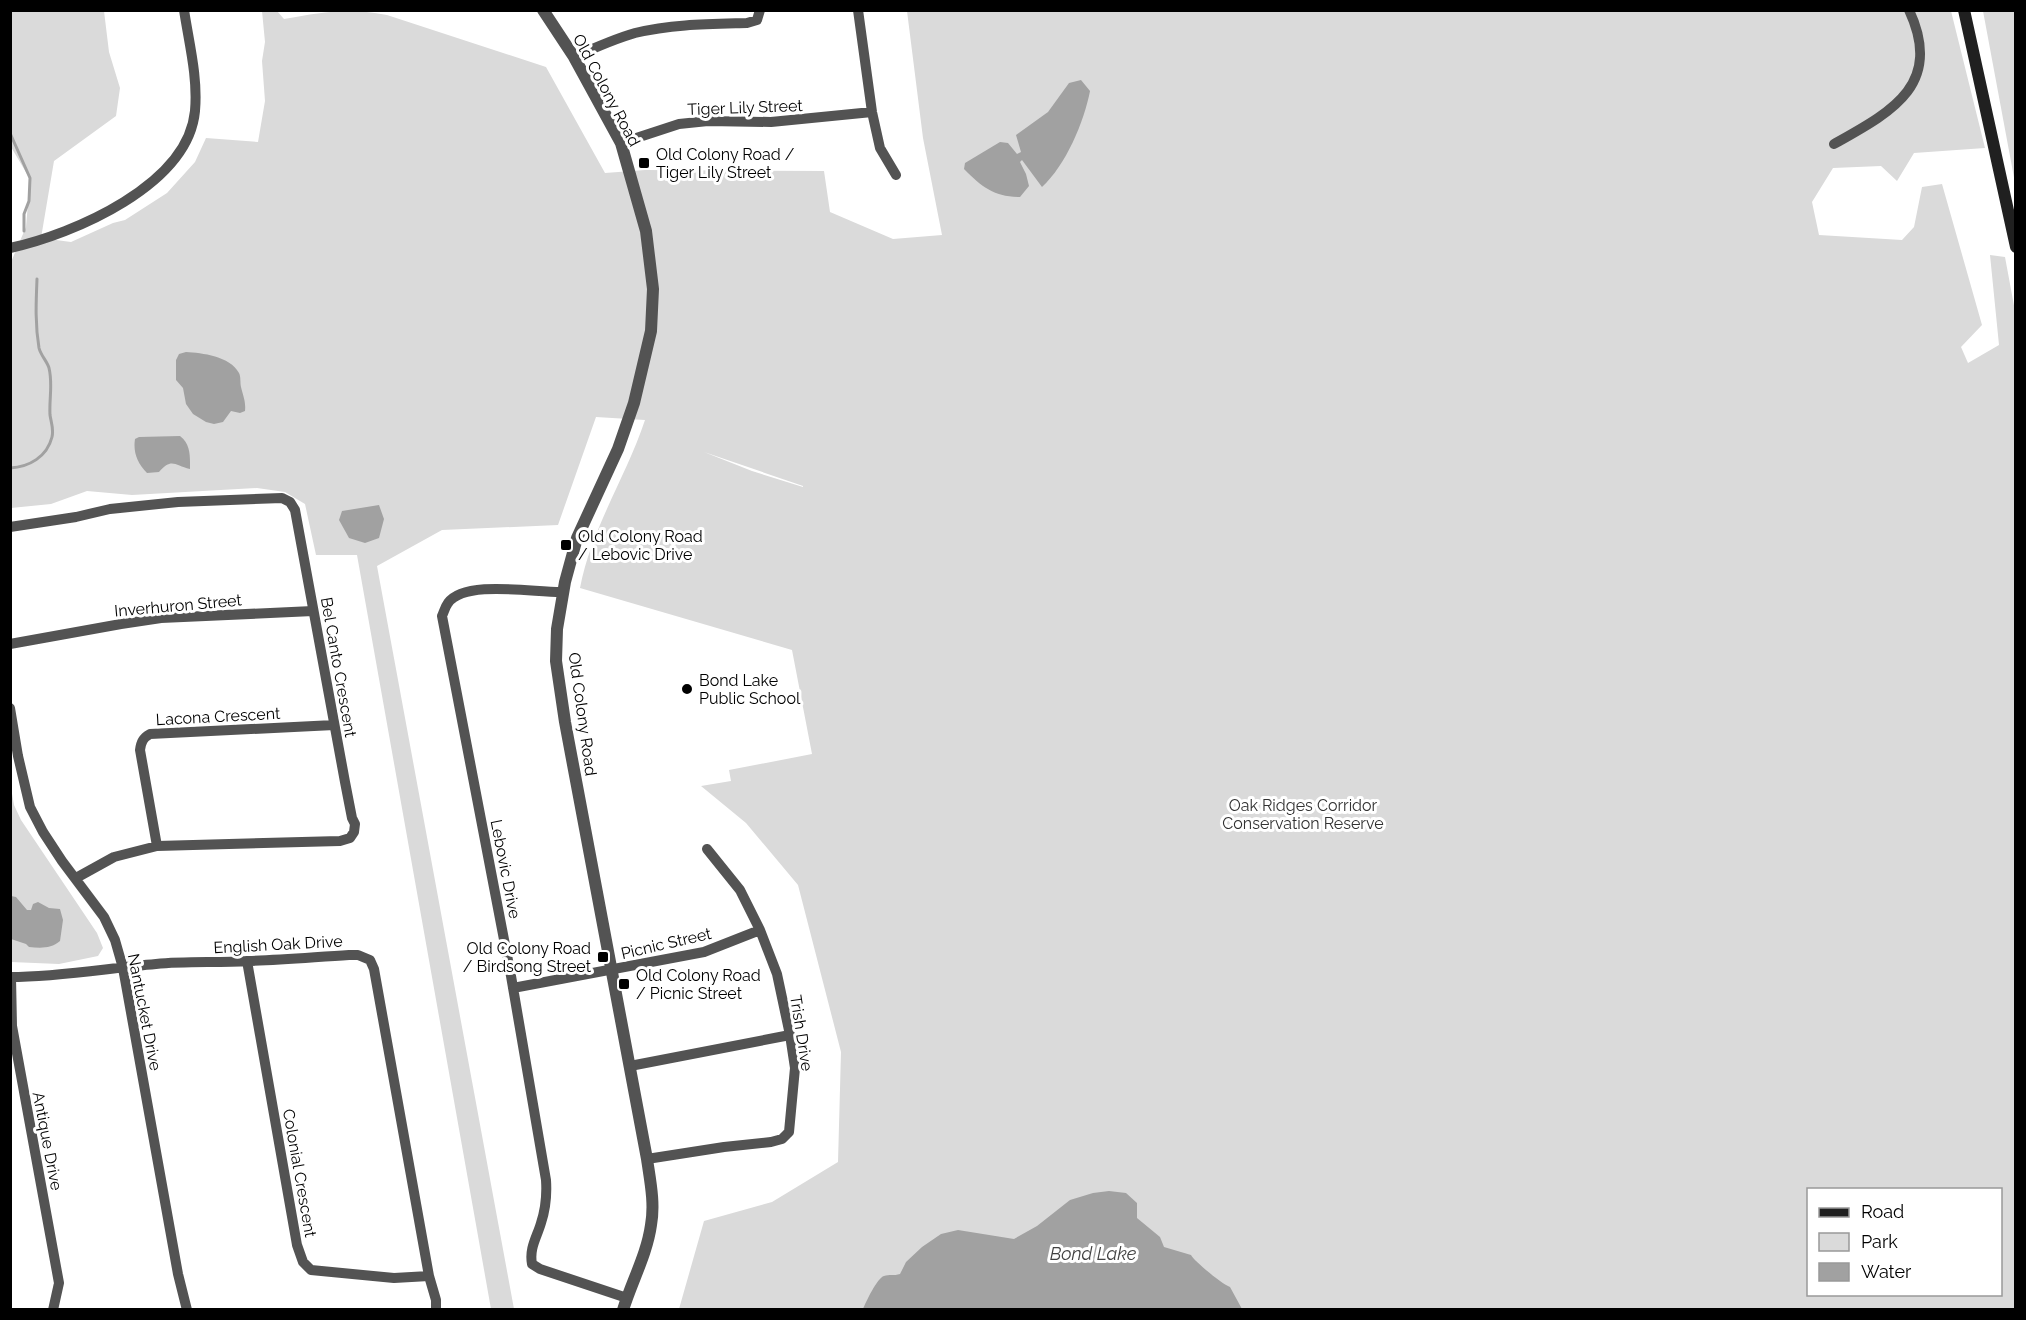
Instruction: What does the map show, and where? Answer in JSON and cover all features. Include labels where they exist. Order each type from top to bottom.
[{"type":"main road","points":[[1964,10],[2016,247]]},
{"type":"street","points":[[10,248],[61,233],[84,223],[143,190],[169,168],[187,138],[195,112],[195,77],[184,10]]},
{"type":"street","name":"Old Colony Road","points":[[543,10],[574,57],[621,144],[646,231],[652,270],[651,331],[634,403],[618,449],[577,538],[563,592],[557,629],[556,661],[565,722],[651,1190],[652,1223],[625,1304]]},
{"type":"street","points":[[574,57],[605,43],[636,33],[676,26],[747,23],[757,20],[760,10]]},
{"type":"street","points":[[858,10],[872,112],[880,148],[896,175]]},
{"type":"street","points":[[1834,144],[1888,113],[1909,90],[1921,59],[1914,22],[1908,10]]},
{"type":"street","name":"Tiger Lily Street","points":[[621,144],[679,124],[771,122],[872,112]]},
{"type":"street","name":"Bel Canto Crescent","points":[[10,527],[110,509],[178,502],[282,498],[290,502],[295,510],[334,724],[355,824],[350,838],[335,842],[157,846],[114,857],[76,878]]},
{"type":"street","name":"Lebovic Drive","points":[[563,592],[498,588],[482,590],[462,594],[449,602],[442,616],[513,988],[546,1180],[547,1201],[530,1252],[532,1264],[625,1304]]},
{"type":"street","name":"Inverhuron Street","points":[[10,644],[161,618],[313,611]]},
{"type":"street","name":"Nantucket Drive","points":[[10,708],[30,807],[43,832],[104,917],[115,940],[123,968],[178,1274],[187,1310]]},
{"type":"street","name":"Lacona Crescent","points":[[157,846],[140,750],[144,737],[150,734],[334,724]]},
{"type":"street","name":"Trish Drive","points":[[647,1159],[782,1138],[789,1132],[795,1068],[777,974],[760,930],[740,890],[707,849]]},
{"type":"street","name":"Picnic Street","points":[[513,988],[704,952],[760,930]]},
{"type":"street","name":"English Oak Drive","points":[[11,977],[60,976],[99,969],[157,964],[349,955],[358,955],[370,960],[376,977],[436,1310]]},
{"type":"street","name":"Colonial Crescent","points":[[247,961],[297,1245],[303,1262],[311,1270],[394,1278],[429,1276]]},
{"type":"street","name":"Antique Drive","points":[[11,977],[12,1026],[59,1283],[53,1310]]},
{"type":"street","points":[[630,1066],[790,1035]]},
{"type":"green space","name":"Oak Ridges Corridor Conservation Reserve","points":[[11,11],[104,11],[109,52],[120,88],[116,116],[54,161],[41,238],[71,242],[125,220],[167,193],[195,162],[206,138],[258,142],[265,101],[262,61],[265,42],[262,11],[277,11],[284,19],[335,11],[360,11],[387,15],[546,67],[605,173],[645,170],[824,171],[830,212],[893,239],[942,235],[923,138],[907,11],[1951,11],[1985,148],[1914,153],[1897,181],[1881,166],[1833,168],[1812,202],[1819,235],[1902,240],[1914,227],[1922,187],[1942,184],[1982,325],[1961,347],[1968,363],[1999,345],[1990,255],[2005,257],[2015,311],[2015,1309],[679,1309],[704,1221],[772,1202],[838,1162],[841,1052],[798,885],[746,823],[701,786],[731,781],[729,770],[812,754],[792,650],[580,588],[600,524],[645,420],[596,417],[558,525],[442,530],[377,566],[514,1309],[491,1309],[357,555],[316,555],[305,504],[285,492],[257,488],[132,495],[87,491],[51,504],[11,508],[11,262],[26,227],[30,179],[11,147]],"holes":[[[704,452],[803,486],[752,471]]]},
{"type":"green space","points":[[1983,11],[2015,11],[2015,183]]},
{"type":"green space","points":[[10,782],[14,805],[21,820],[97,933],[103,948],[98,956],[59,964],[11,962]]},
{"type":"water","points":[[1081,80],[1090,91],[1083,116],[1066,155],[1042,187],[1022,160],[1020,162],[1029,186],[1020,197],[1011,197],[989,190],[964,169],[965,163],[1000,142],[1008,143],[1017,154],[1021,152],[1016,135],[1048,112],[1069,83]]},
{"type":"water","points":[[186,352],[215,356],[235,367],[240,376],[245,411],[240,413],[231,411],[223,422],[214,424],[193,414],[186,404],[183,388],[176,380],[176,360],[179,354]]},
{"type":"water","points":[[180,436],[188,447],[190,469],[171,464],[163,467],[159,472],[147,473],[136,457],[135,439]]},
{"type":"water","points":[[379,505],[384,519],[379,538],[365,543],[349,538],[339,520],[342,511]]},
{"type":"water","points":[[11,896],[16,897],[27,910],[31,910],[33,904],[38,902],[49,908],[60,909],[63,920],[60,941],[49,947],[37,948],[11,939]]},
{"type":"water","name":"Bond Lake","points":[[1109,1191],[1126,1193],[1137,1203],[1137,1218],[1160,1237],[1164,1247],[1191,1255],[1221,1282],[1230,1287],[1242,1309],[863,1309],[881,1278],[886,1275],[900,1274],[906,1262],[941,1234],[958,1230],[1014,1239],[1037,1226],[1070,1200]]},
{"type":"waterway","points":[[10,133],[30,178],[29,201],[24,214],[24,231]]},
{"type":"waterway","points":[[10,468],[24,466],[36,460],[50,444],[53,434],[50,415],[50,374],[40,351],[38,339],[37,279]]},
{"type":"place","name":"Old Colony Road / Tiger Lily Street","points":[[644,163]]},
{"type":"place","name":"Old Colony Road / Lebovic Drive","points":[[566,545]]},
{"type":"place","name":"Bond Lake Public School","points":[[687,689]]},
{"type":"place","name":"Old Colony Road / Birdsong Street","points":[[603,957]]},
{"type":"place","name":"Old Colony Road / Picnic Street","points":[[624,984]]}]
